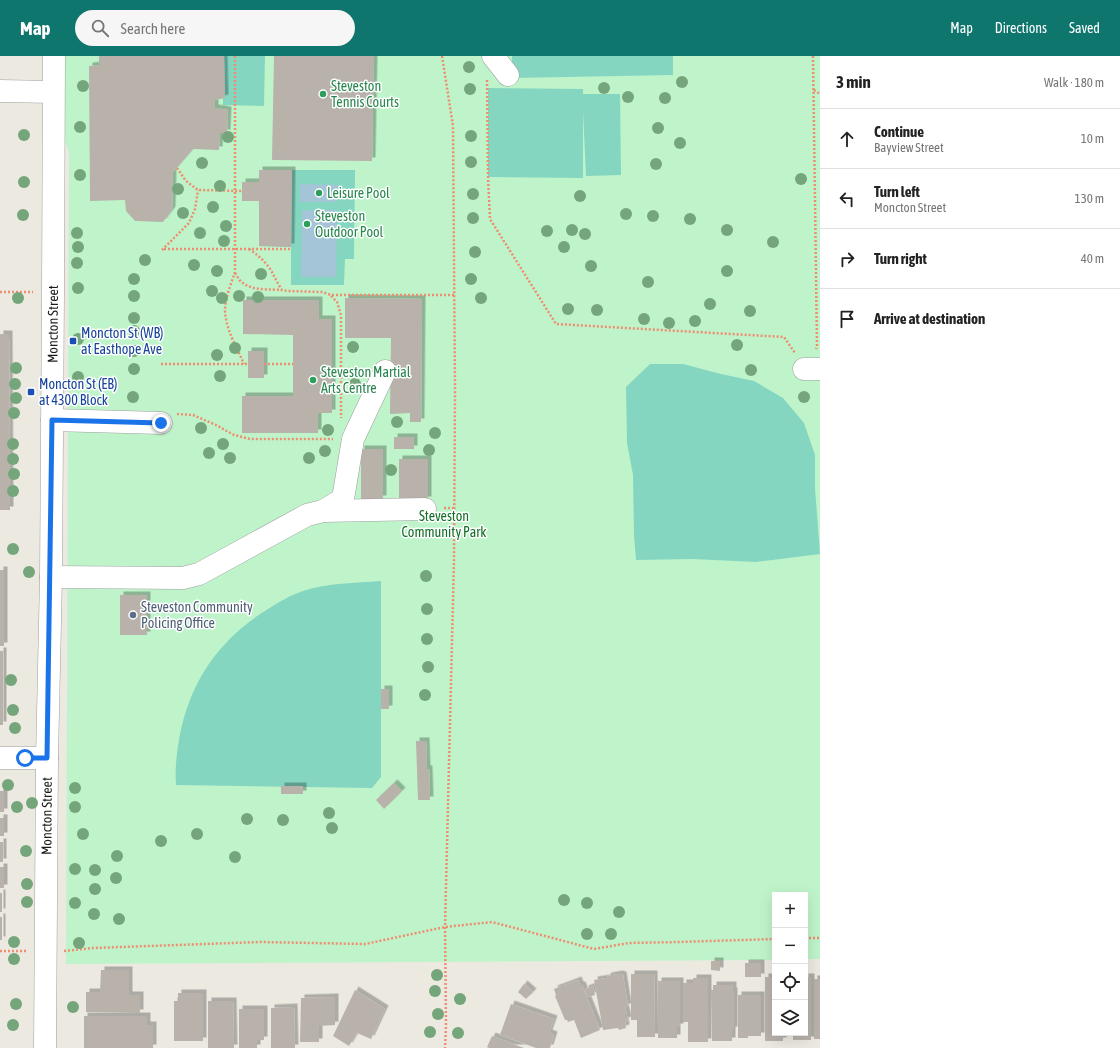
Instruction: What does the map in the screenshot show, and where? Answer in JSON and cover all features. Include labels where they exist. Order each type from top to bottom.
[{"type":"street","name":"Moncton Street","points":[[45,1048],[47,758],[52,420],[54,56]]},
{"type":"street","points":[[493,56],[498,77]]},
{"type":"street","points":[[0,91],[53,92]]},
{"type":"street","points":[[323,511],[343,499],[347,439],[385,370]]},
{"type":"street","points":[[52,420],[167,418]]},
{"type":"street","points":[[50,578],[183,578],[199,574],[307,515],[323,511],[425,509]]},
{"type":"street","points":[[0,758],[47,758]]},
{"type":"path","points":[[161,364],[246,364],[229,328],[226,318],[226,300],[235,272],[235,56]]},
{"type":"path","points":[[442,56],[453,126],[454,295],[454,560],[445,927],[445,1048]]},
{"type":"path","points":[[812,369],[818,346],[813,56]]},
{"type":"path","points":[[498,77],[488,177],[490,219],[556,324],[784,337],[812,369]]},
{"type":"path","points":[[814,90],[820,94]]},
{"type":"path","points":[[177,168],[186,181],[198,190],[242,191]]},
{"type":"path","points":[[198,190],[195,209],[189,223],[163,250],[291,249]]},
{"type":"path","points":[[249,249],[258,255],[272,271],[282,290]]},
{"type":"path","points":[[235,272],[244,284],[252,288],[322,292],[331,295],[454,295]]},
{"type":"path","points":[[0,292],[53,293]]},
{"type":"path","points":[[167,418],[193,415],[234,435],[250,439],[347,439],[341,315],[337,302],[331,295]]},
{"type":"path","points":[[264,364],[294,364]]},
{"type":"path","points":[[58,951],[93,948],[260,942],[365,944],[445,927],[492,922],[594,949],[629,943],[772,939]]},
{"type":"path","points":[[808,938],[820,938]]},
{"type":"path","points":[[0,950],[31,951]]},
{"type":"green space","name":"Steveston Community Park","points":[[64,56],[820,56],[820,959],[808,959],[808,892],[772,892],[772,960],[66,964],[69,152],[64,139]]},
{"type":"green space","points":[[223,56],[265,56],[264,106],[223,105]]},
{"type":"green space","points":[[512,56],[673,56],[673,75],[512,78]]},
{"type":"green space","points":[[488,88],[583,89],[583,94],[620,94],[621,175],[586,176],[583,111],[583,178],[488,177]]},
{"type":"green space","name":"Steveston Outdoor Pool","points":[[259,170],[355,170],[354,259],[345,259],[344,285],[291,285],[291,247],[259,246]]},
{"type":"green space","points":[[650,364],[683,364],[754,381],[783,398],[804,423],[815,455],[815,488],[820,554],[756,562],[692,559],[636,560],[633,475],[627,443],[626,387]]},
{"type":"green space","points":[[381,581],[381,777],[372,788],[176,785],[178,746],[182,724],[189,704],[207,667],[233,635],[268,609],[285,599],[312,588]]},
{"type":"water","name":"Leisure Pool","points":[[300,184],[338,185],[337,202],[300,202]]},
{"type":"water","points":[[302,210],[337,210],[336,277],[301,277]]},
{"type":"building","points":[[99,56],[224,56],[225,98],[215,100],[215,108],[228,110],[227,133],[220,133],[219,150],[193,149],[173,172],[172,210],[163,222],[135,221],[126,211],[125,200],[90,201],[89,66],[99,65]]},
{"type":"building","name":"Steveston Tennis Courts","points":[[274,56],[374,56],[372,161],[272,160]]},
{"type":"building","points":[[259,170],[292,170],[291,247],[259,246],[259,201],[242,201],[242,182],[259,182]]},
{"type":"building","points":[[345,298],[422,299],[421,422],[410,422],[410,413],[390,414],[391,338],[345,338]]},
{"type":"building","name":"Steveston Martial Arts Centre","points":[[243,300],[319,300],[319,319],[332,319],[332,413],[318,413],[318,433],[242,433],[242,396],[293,396],[293,335],[243,334]]},
{"type":"building","points":[[0,334],[9,334],[10,510],[0,510]]},
{"type":"building","points":[[248,351],[264,351],[264,378],[248,378]]},
{"type":"building","points":[[394,437],[414,437],[414,449],[394,449]]},
{"type":"building","points":[[361,449],[383,449],[383,499],[361,499]]},
{"type":"building","points":[[399,459],[428,459],[428,500],[399,500]]},
{"type":"building","points":[[0,570],[4,570],[4,646],[0,646]]},
{"type":"building","name":"Steveston Community Policing Office","points":[[120,595],[147,595],[147,635],[120,635]]},
{"type":"building","points":[[0,651],[3,651],[3,725],[0,725]]},
{"type":"building","points":[[381,689],[389,689],[389,709],[381,709]]},
{"type":"building","points":[[416,741],[426,741],[430,800],[418,800]]},
{"type":"building","points":[[394,783],[402,791],[384,809],[376,800]]},
{"type":"building","points":[[281,786],[303,786],[303,794],[281,794]]},
{"type":"building","points":[[0,791],[4,791],[4,812],[0,812]]},
{"type":"building","points":[[0,818],[4,818],[4,836],[0,836]]},
{"type":"building","points":[[0,842],[3,842],[3,862],[0,862]]},
{"type":"building","points":[[0,867],[4,867],[4,888],[0,888]]},
{"type":"building","points":[[0,893],[2,893],[2,912],[0,912]]},
{"type":"building","points":[[0,917],[2,917],[2,940],[0,940]]},
{"type":"building","points":[[711,961],[720,961],[720,971],[711,970]]},
{"type":"building","points":[[745,963],[761,963],[761,977],[745,977]]},
{"type":"building","points":[[101,970],[129,970],[129,995],[140,995],[140,1013],[86,1012],[86,992],[100,992]]},
{"type":"building","points":[[619,974],[623,975],[628,1007],[625,1007],[628,1020],[625,1021],[626,1028],[619,1030],[618,1028],[603,1030],[594,980]]},
{"type":"building","points":[[631,974],[654,974],[655,1037],[637,1037],[637,1020],[631,1020]]},
{"type":"building","points":[[765,977],[772,977],[772,1036],[783,1036],[783,1041],[765,1041]]},
{"type":"building","points":[[808,977],[811,977],[811,1040],[793,1040],[793,1036],[808,1036]]},
{"type":"building","points":[[693,978],[708,978],[708,1042],[688,1042],[688,1022],[683,1022],[683,983],[693,983]]},
{"type":"building","points":[[814,979],[820,979],[820,1039],[814,1039]]},
{"type":"building","points":[[578,980],[580,985],[582,985],[600,1030],[581,1038],[574,1020],[568,1022],[565,1020],[555,996],[554,989]]},
{"type":"building","points":[[658,981],[680,981],[680,1027],[677,1027],[677,1038],[658,1038]]},
{"type":"building","points":[[524,984],[533,992],[526,999],[518,992]]},
{"type":"building","points":[[713,985],[733,985],[734,1030],[732,1030],[732,1041],[712,1041],[711,990],[713,990]]},
{"type":"building","points":[[593,986],[595,995],[587,997],[585,989]]},
{"type":"building","points":[[355,990],[385,1009],[371,1039],[357,1033],[349,1046],[333,1036]]},
{"type":"building","points":[[178,993],[203,993],[203,1041],[174,1041],[174,1001],[178,1001]]},
{"type":"building","points":[[738,995],[761,995],[761,1036],[738,1038]]},
{"type":"building","points":[[335,997],[335,1025],[319,1026],[319,1042],[300,1042],[301,998]]},
{"type":"building","points":[[208,1001],[233,1001],[234,1048],[208,1048]]},
{"type":"building","points":[[511,1004],[554,1019],[549,1033],[554,1035],[550,1048],[536,1048],[500,1035]]},
{"type":"building","points":[[294,1007],[295,1048],[271,1048],[271,1008]]},
{"type":"building","points":[[239,1009],[264,1009],[264,1040],[257,1040],[257,1048],[239,1048]]},
{"type":"building","points":[[84,1016],[147,1016],[147,1025],[153,1025],[153,1048],[84,1048]]},
{"type":"building","points":[[492,1036],[524,1048],[489,1048],[487,1047]]},
{"type":"place","name":"Steveston Tennis Courts","points":[[323,94]]},
{"type":"place","name":"Leisure Pool","points":[[319,193]]},
{"type":"place","name":"Steveston Outdoor Pool","points":[[307,224]]},
{"type":"place","name":"Moncton St (WB) at Easthope Ave","points":[[73,341]]},
{"type":"place","name":"Steveston Martial Arts Centre","points":[[313,380]]},
{"type":"place","name":"Moncton St (EB) at 4300 Block","points":[[31,392]]},
{"type":"place","name":"Steveston Community Policing Office","points":[[133,615]]},
{"type":"route","points":[[25,758],[47,758],[52,420],[161,423]]}]
